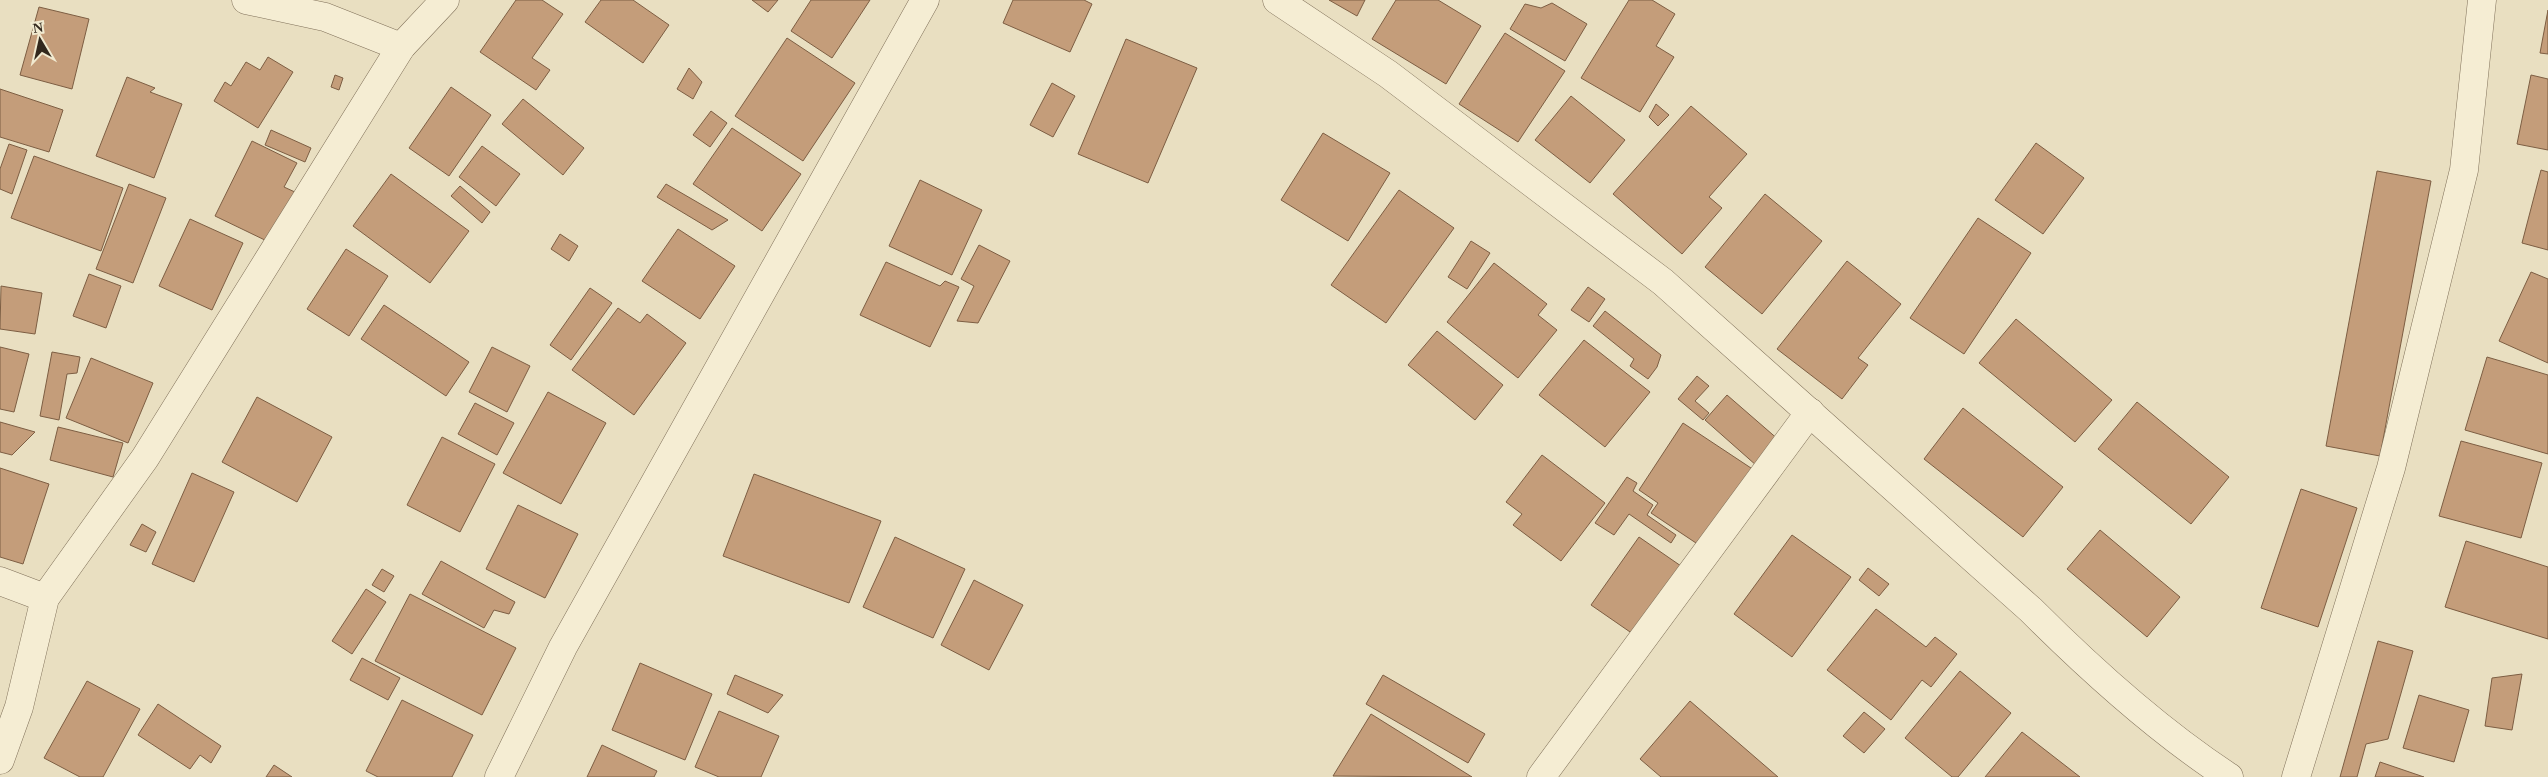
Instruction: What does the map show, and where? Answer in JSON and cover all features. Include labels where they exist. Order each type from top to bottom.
[{"type":"street","points":[[246,0],[324,17],[401,47]]},
{"type":"street","points":[[0,760],[19,706],[45,598],[145,458],[401,47],[445,0]]},
{"type":"street","points":[[499,777],[563,647],[925,0]]},
{"type":"street","points":[[1277,0],[1388,74],[1663,282],[2031,610],[2078,657],[2189,750],[2229,777]]},
{"type":"street","points":[[2296,777],[2391,468],[2464,170],[2482,0]]},
{"type":"street","points":[[1541,777],[1810,412]]},
{"type":"street","points":[[0,581],[45,598]]},
{"type":"building","points":[[516,0],[542,0],[563,14],[532,58],[550,70],[536,90],[480,52]]},
{"type":"building","points":[[601,0],[633,0],[669,25],[643,63],[585,22]]},
{"type":"building","points":[[752,0],[778,0],[768,12]]},
{"type":"building","points":[[811,0],[870,0],[832,58],[791,31]]},
{"type":"building","points":[[1013,0],[1084,0],[1092,4],[1070,52],[1003,23]]},
{"type":"building","points":[[1329,0],[1365,0],[1357,16]]},
{"type":"building","points":[[1396,0],[1438,0],[1481,26],[1446,84],[1372,39]]},
{"type":"building","points":[[1629,0],[1652,0],[1675,14],[1656,46],[1674,57],[1640,112],[1581,78]]},
{"type":"building","points":[[1552,3],[1587,24],[1565,61],[1510,29],[1525,4],[1541,8]]},
{"type":"building","points":[[39,7],[89,19],[72,89],[20,75]]},
{"type":"building","points":[[2548,10],[2548,54],[2540,53]]},
{"type":"building","points":[[1505,33],[1565,71],[1518,142],[1459,104]]},
{"type":"building","points":[[787,38],[855,83],[803,161],[735,116]]},
{"type":"building","points":[[1126,39],[1197,68],[1148,183],[1078,154]]},
{"type":"building","points":[[268,57],[293,72],[258,128],[214,101],[225,82],[231,86],[246,62],[260,70]]},
{"type":"building","points":[[689,68],[702,82],[693,99],[677,89]]},
{"type":"building","points":[[335,75],[343,78],[339,90],[331,87]]},
{"type":"building","points":[[2531,75],[2548,79],[2548,150],[2517,144]]},
{"type":"building","points":[[127,77],[155,88],[150,92],[182,104],[154,178],[96,156]]},
{"type":"building","points":[[1052,83],[1075,96],[1053,137],[1030,125]]},
{"type":"building","points":[[451,87],[491,115],[449,176],[409,148]]},
{"type":"building","points":[[0,89],[63,110],[49,152],[0,137]]},
{"type":"building","points":[[1571,96],[1625,140],[1590,183],[1535,140]]},
{"type":"building","points":[[523,99],[584,148],[563,175],[502,124]]},
{"type":"building","points":[[1656,104],[1669,115],[1658,126],[1649,117]]},
{"type":"building","points":[[1691,106],[1747,154],[1709,197],[1722,208],[1682,254],[1613,194]]},
{"type":"building","points":[[711,111],[727,123],[710,147],[693,135]]},
{"type":"building","points":[[732,128],[801,174],[762,231],[693,184]]},
{"type":"building","points":[[271,130],[311,148],[305,162],[265,145]]},
{"type":"building","points":[[1323,133],[1390,173],[1348,241],[1281,200]]},
{"type":"building","points":[[252,141],[297,163],[284,187],[297,193],[271,243],[215,216]]},
{"type":"building","points":[[2036,143],[2084,178],[2043,234],[1995,200]]},
{"type":"building","points":[[9,144],[27,150],[12,194],[0,189],[0,169]]},
{"type":"building","points":[[482,146],[520,174],[496,206],[459,177]]},
{"type":"building","points":[[34,156],[123,188],[101,251],[11,218]]},
{"type":"building","points":[[2541,170],[2548,172],[2548,250],[2522,243]]},
{"type":"building","points":[[2377,171],[2431,181],[2380,456],[2326,446]]},
{"type":"building","points":[[391,174],[469,231],[430,283],[353,226]]},
{"type":"building","points":[[920,180],[982,210],[952,275],[889,246]]},
{"type":"building","points":[[129,184],[166,198],[133,283],[96,269]]},
{"type":"building","points":[[666,184],[728,220],[712,230],[657,197]]},
{"type":"building","points":[[460,186],[490,212],[482,223],[451,196]]},
{"type":"building","points":[[1399,190],[1454,228],[1386,323],[1331,285]]},
{"type":"building","points":[[1765,194],[1822,241],[1762,314],[1705,267]]},
{"type":"building","points":[[1978,218],[2031,253],[1964,354],[1910,318]]},
{"type":"building","points":[[190,219],[243,243],[212,310],[159,286]]},
{"type":"building","points":[[678,229],[735,266],[700,319],[642,281]]},
{"type":"building","points":[[560,234],[578,246],[569,261],[551,249]]},
{"type":"building","points":[[1471,241],[1490,253],[1467,289],[1448,277]]},
{"type":"building","points":[[979,245],[1010,261],[978,323],[957,321],[974,286],[961,279]]},
{"type":"building","points":[[346,249],[388,276],[349,336],[307,309]]},
{"type":"building","points":[[1847,261],[1901,304],[1858,358],[1868,365],[1842,399],[1777,349]]},
{"type":"building","points":[[886,262],[940,286],[945,281],[959,287],[930,347],[860,315]]},
{"type":"building","points":[[1494,263],[1547,304],[1538,315],[1557,330],[1518,378],[1447,322]]},
{"type":"building","points":[[2531,272],[2548,279],[2548,363],[2499,341]]},
{"type":"building","points":[[89,274],[121,286],[106,328],[73,316]]},
{"type":"building","points":[[1,286],[42,293],[35,334],[0,329]]},
{"type":"building","points":[[1588,287],[1605,299],[1589,322],[1571,310]]},
{"type":"building","points":[[590,288],[612,303],[571,360],[550,345]]},
{"type":"building","points":[[384,305],[469,362],[446,396],[361,339]]},
{"type":"building","points":[[618,308],[640,323],[647,314],[686,343],[634,415],[572,370]]},
{"type":"building","points":[[1605,311],[1661,355],[1657,367],[1648,379],[1630,366],[1634,359],[1593,326]]},
{"type":"building","points":[[2016,319],[2112,400],[2075,442],[1979,363]]},
{"type":"building","points":[[1437,331],[1503,385],[1475,420],[1408,365]]},
{"type":"building","points":[[1584,340],[1650,392],[1605,447],[1539,395]]},
{"type":"building","points":[[0,347],[29,354],[14,412],[0,409]]},
{"type":"building","points":[[492,347],[530,366],[507,412],[469,392]]},
{"type":"building","points":[[52,352],[80,357],[77,373],[67,374],[59,420],[40,416]]},
{"type":"building","points":[[2487,357],[2548,375],[2548,454],[2465,430]]},
{"type":"building","points":[[91,358],[153,383],[128,443],[66,418]]},
{"type":"building","points":[[1697,376],[1709,386],[1695,401],[1709,413],[1703,420],[1678,399]]},
{"type":"building","points":[[548,392],[606,423],[561,504],[503,473]]},
{"type":"building","points":[[1727,395],[1780,441],[1757,466],[1705,420]]},
{"type":"building","points":[[257,397],[332,437],[297,502],[222,462]]},
{"type":"building","points":[[2137,402],[2229,477],[2191,524],[2098,449]]},
{"type":"building","points":[[475,403],[514,423],[497,455],[458,434]]},
{"type":"building","points":[[1963,408],[2063,487],[2023,537],[1924,459]]},
{"type":"building","points":[[0,422],[35,432],[12,455],[0,452]]},
{"type":"building","points":[[1683,423],[1757,472],[1705,549],[1651,513],[1658,503],[1639,490]]},
{"type":"building","points":[[58,427],[123,443],[113,477],[50,460]]},
{"type":"building","points":[[442,437],[495,464],[460,532],[407,505]]},
{"type":"building","points":[[2461,441],[2542,463],[2521,538],[2439,516]]},
{"type":"building","points":[[1542,455],[1605,503],[1561,561],[1513,525],[1522,514],[1506,502]]},
{"type":"building","points":[[0,468],[49,484],[23,564],[0,557]]},
{"type":"building","points":[[192,473],[234,492],[194,582],[152,564]]},
{"type":"building","points":[[754,474],[881,521],[849,603],[723,556]]},
{"type":"building","points":[[1627,477],[1637,483],[1633,491],[1653,505],[1647,515],[1676,535],[1671,543],[1629,514],[1614,535],[1595,523]]},
{"type":"building","points":[[2301,489],[2357,508],[2318,627],[2261,608]]},
{"type":"building","points":[[518,505],[578,534],[545,598],[486,569]]},
{"type":"building","points":[[142,524],[156,532],[146,552],[130,545]]},
{"type":"building","points":[[2100,530],[2180,597],[2147,637],[2067,569]]},
{"type":"building","points":[[1792,535],[1851,577],[1792,657],[1734,614]]},
{"type":"building","points":[[895,537],[965,569],[933,638],[863,607]]},
{"type":"building","points":[[1639,537],[1681,566],[1633,634],[1591,605]]},
{"type":"building","points":[[2466,541],[2548,567],[2548,639],[2445,607]]},
{"type":"building","points":[[441,561],[515,602],[509,614],[494,610],[484,628],[422,594]]},
{"type":"building","points":[[1868,568],[1889,584],[1879,596],[1859,580]]},
{"type":"building","points":[[382,569],[394,576],[384,592],[372,585]]},
{"type":"building","points":[[974,580],[1023,605],[989,670],[941,645]]},
{"type":"building","points":[[366,589],[386,602],[352,654],[332,641]]},
{"type":"building","points":[[410,594],[516,648],[482,715],[375,661]]},
{"type":"building","points":[[1876,609],[1926,647],[1935,637],[1957,654],[1931,687],[1922,680],[1891,720],[1827,670]]},
{"type":"building","points":[[2378,641],[2413,651],[2388,739],[2366,744],[2357,777],[2340,777]]},
{"type":"building","points":[[362,658],[400,678],[388,700],[350,680]]},
{"type":"building","points":[[640,663],[712,694],[685,760],[612,730]]},
{"type":"building","points":[[1960,671],[2011,713],[1958,777],[1952,777],[1905,738]]},
{"type":"building","points":[[2522,674],[2512,730],[2485,726],[2492,678]]},
{"type":"building","points":[[735,675],[783,695],[768,713],[727,694]]},
{"type":"building","points":[[1383,675],[1485,734],[1468,763],[1366,704]]},
{"type":"building","points":[[87,681],[140,709],[103,777],[80,777],[44,758]]},
{"type":"building","points":[[2419,695],[2469,710],[2454,762],[2403,748]]},
{"type":"building","points":[[402,700],[473,735],[452,777],[378,777],[366,771]]},
{"type":"building","points":[[1690,701],[1778,777],[1661,777],[1640,759]]},
{"type":"building","points":[[158,704],[221,746],[211,763],[200,755],[190,769],[138,735]]},
{"type":"building","points":[[719,711],[779,736],[761,777],[719,777],[695,767]]},
{"type":"building","points":[[1864,712],[1885,729],[1864,753],[1843,736]]},
{"type":"building","points":[[1371,714],[1472,777],[1333,776]]},
{"type":"building","points":[[2022,732],[2080,777],[1985,777]]},
{"type":"building","points":[[602,745],[657,771],[654,777],[587,777]]},
{"type":"building","points":[[2380,762],[2424,777],[2375,777]]},
{"type":"building","points":[[274,765],[292,777],[266,777]]}]
